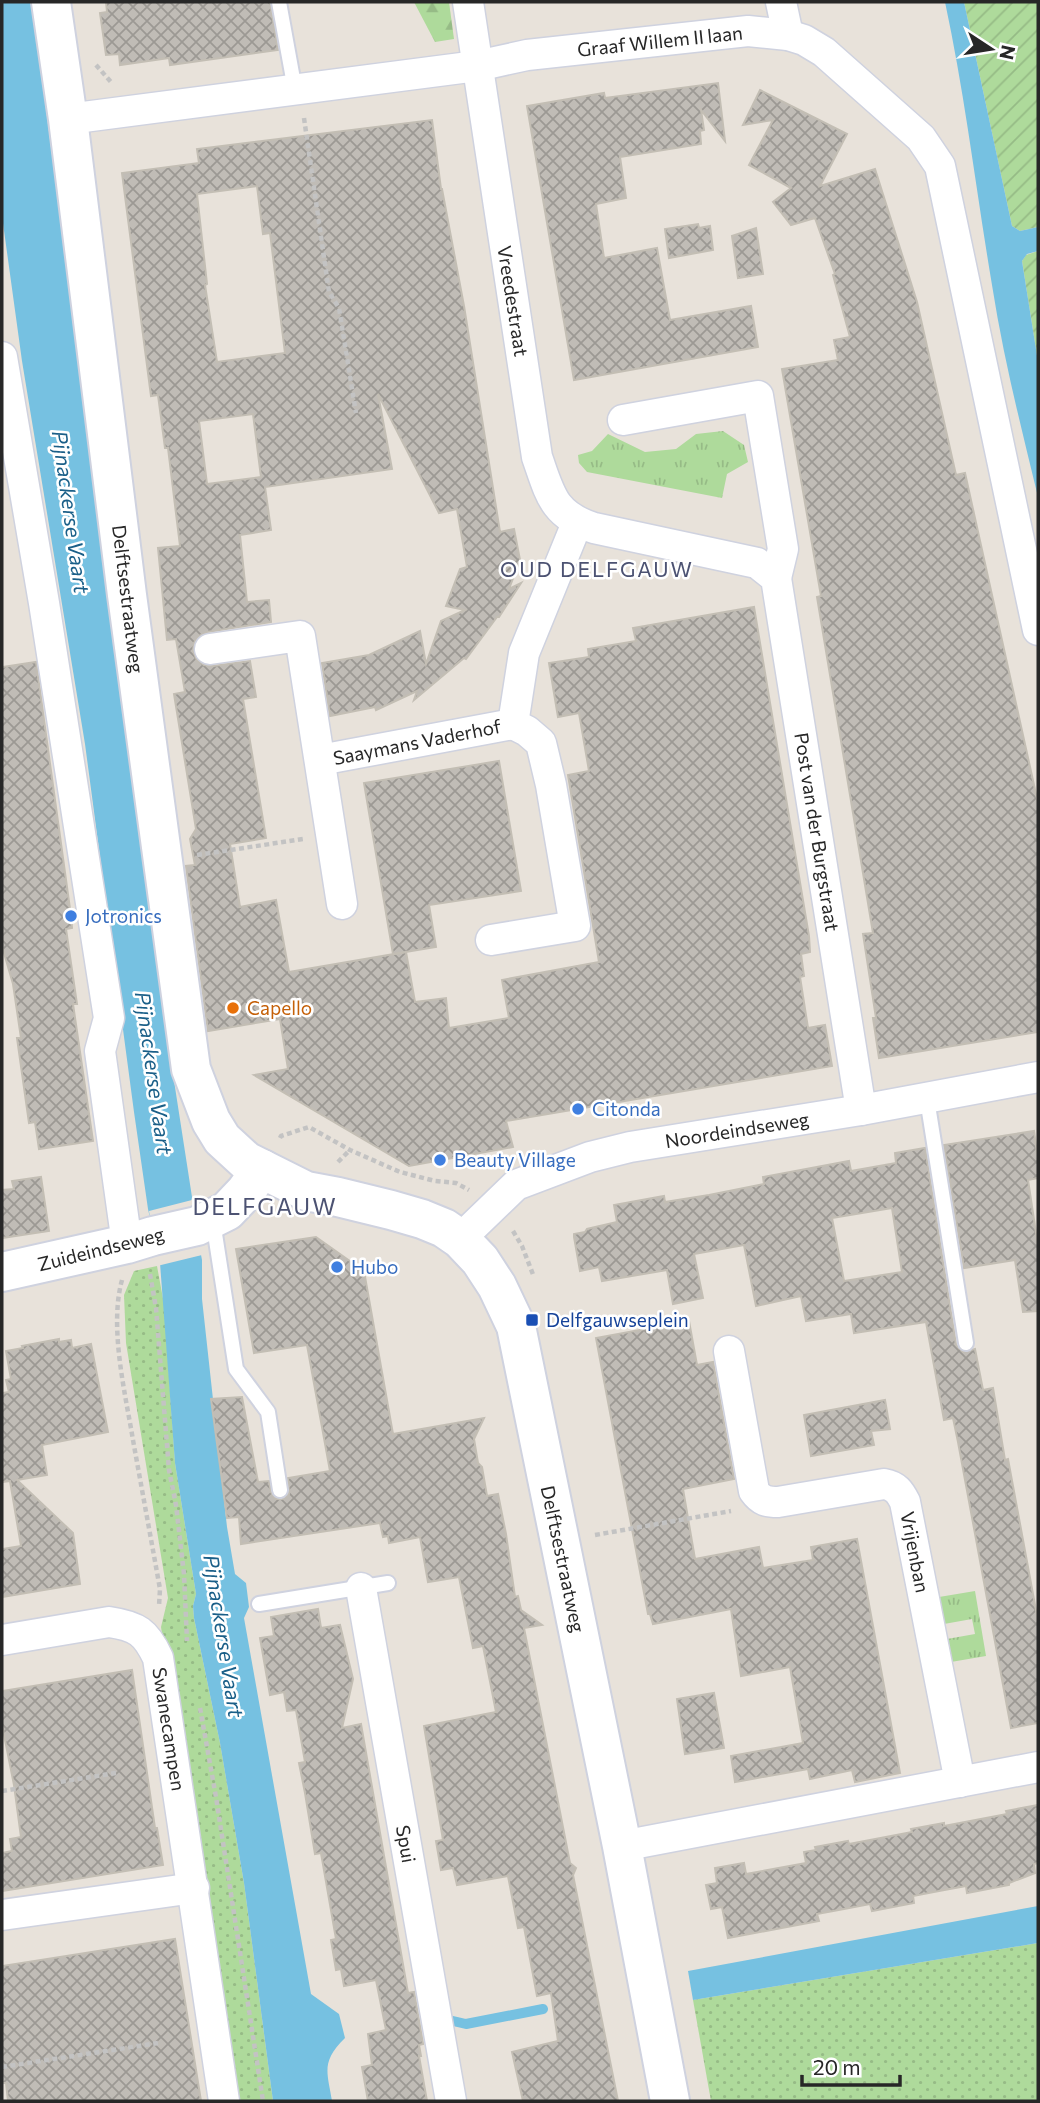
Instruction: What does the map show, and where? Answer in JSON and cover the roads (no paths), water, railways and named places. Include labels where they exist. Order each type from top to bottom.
[{"type":"street","name":"Delftsestraatweg","points":[[51,2],[191,1069],[211,1121],[222,1139],[246,1161],[306,1191],[422,1219],[444,1228],[460,1239],[480,1260],[497,1286],[516,1326],[622,1846],[670,2101]]},
{"type":"street","name":"Vreedestraat","points":[[468,2],[537,457],[558,508],[578,523]]},
{"type":"street","points":[[781,2],[788,35]]},
{"type":"street","name":"Graaf Willem II laan","points":[[68,119],[477,66],[527,55],[748,31],[788,35],[804,40],[824,52],[921,138],[940,166],[1038,630]]},
{"type":"street","points":[[2,356],[109,1018],[100,1051],[141,1239]]},
{"type":"street","name":"Post van der Burgstraat","points":[[623,420],[758,396],[783,549],[766,571],[861,1110]]},
{"type":"street","points":[[578,523],[766,571]]},
{"type":"street","name":"Saaymans Vaderhof","points":[[513,724],[524,653],[578,523]]},
{"type":"street","name":"Saaymans Vaderhof","points":[[210,649],[300,636],[342,904]]},
{"type":"street","name":"Saaymans Vaderhof","points":[[320,760],[513,724],[541,743],[551,785],[575,926],[491,940]]},
{"type":"street","name":"Noordeindseweg","points":[[460,1239],[516,1185],[590,1157],[630,1147],[927,1099],[1038,1077]]},
{"type":"street","name":"Zuideindseweg","points":[[2,1272],[205,1223],[226,1212],[236,1203],[262,1170]]},
{"type":"street","name":"Vrijenban","points":[[729,1351],[754,1491],[759,1498],[766,1502],[778,1502],[884,1484],[892,1485],[905,1502],[960,1782]]},
{"type":"street","name":"Spui","points":[[374,1585],[434,2003],[451,2101]]},
{"type":"street","name":"Swanecampen","points":[[2,1640],[109,1622],[125,1624],[140,1631],[151,1642],[158,1658],[224,2101]]},
{"type":"street","points":[[622,1846],[1038,1767]]},
{"type":"street","points":[[2,1915],[194,1888]]},
{"type":"lane","points":[[278,2],[297,90]]},
{"type":"lane","points":[[927,1099],[966,1343]]},
{"type":"lane","points":[[205,1223],[236,1369],[268,1412],[280,1490]]},
{"type":"lane","points":[[259,1604],[374,1585]]},
{"type":"water","name":"Pijnackerse Vaart","points":[[2,2],[32,2],[168,1042],[202,1260],[202,1299],[227,1527],[235,1574],[246,1583],[249,1607],[244,1618],[311,1994],[339,2014],[345,2038],[329,2061],[332,2101],[273,2101],[244,1883],[220,1743],[194,1618],[196,1594],[175,1463],[160,1263],[148,1209],[85,744],[22,361],[2,216]]},
{"type":"water","points":[[945,2],[964,2],[1012,226],[1020,231],[1038,227],[1038,251],[1027,254],[1022,261],[1038,362],[1038,497],[996,312]]},
{"type":"water","points":[[1038,1906],[1038,1943],[693,2000],[688,1971]]},
{"type":"waterway","points":[[440,2018],[466,2024],[543,2009]]},
{"type":"place","name":"Jotronics","points":[[71,916]]},
{"type":"place","name":"Capello","points":[[233,1008]]},
{"type":"place","name":"Citonda","points":[[578,1109]]},
{"type":"place","name":"Beauty Village","points":[[440,1160]]},
{"type":"place","name":"Hubo","points":[[337,1267]]},
{"type":"place","name":"Delfgauwseplein","points":[[532,1320]]},
{"type":"district","name":"OUD DELFGAUW","points":[[597,570]]},
{"type":"district","name":"DELFGAUW","points":[[265,1207]]}]
